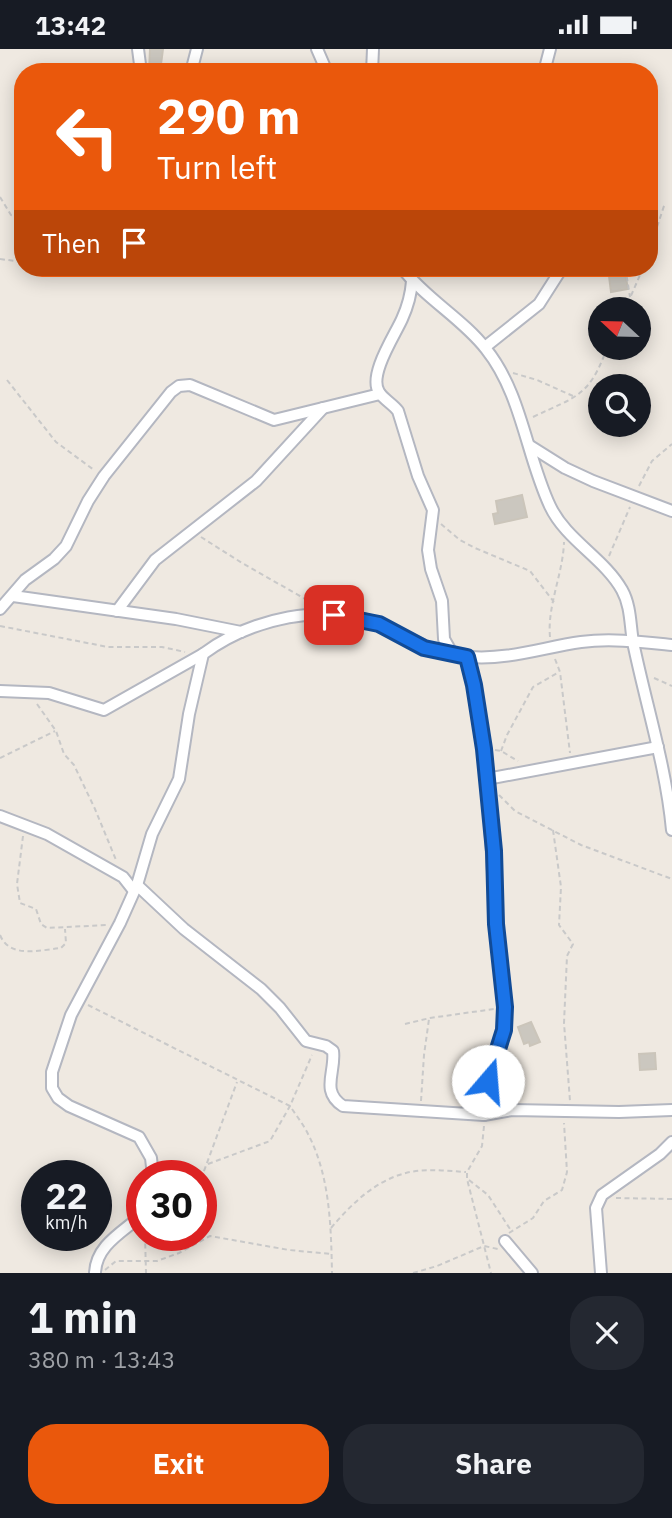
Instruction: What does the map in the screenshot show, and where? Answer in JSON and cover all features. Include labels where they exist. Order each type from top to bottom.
[{"type":"street","points":[[409,277],[485,347],[499,367],[522,422],[552,510],[625,594],[670,805],[672,830]]},
{"type":"street","points":[[485,347],[539,304],[556,277]]},
{"type":"street","points":[[412,281],[410,299],[380,363],[376,387],[380,394],[392,403],[401,418],[418,476],[434,516],[428,550],[431,569],[442,600],[444,639],[453,655]]},
{"type":"street","points":[[0,610],[25,580],[54,559],[66,546],[88,501],[104,476],[171,392],[179,386],[190,385],[274,420],[380,394]]},
{"type":"street","points":[[117,611],[155,560],[256,481],[323,408]]},
{"type":"street","points":[[530,446],[579,474],[672,511]]},
{"type":"street","points":[[13,596],[176,619],[241,632]]},
{"type":"street","points":[[0,691],[62,695],[104,710],[241,632],[274,621],[310,615],[334,615],[379,624],[424,648],[467,657],[497,658],[582,642],[633,641],[672,645]]},
{"type":"street","points":[[151,1160],[139,1137],[58,1098],[52,1088],[52,1072],[59,1046],[78,1002],[120,923],[135,888],[152,834],[179,779],[201,655]]},
{"type":"street","points":[[467,657],[484,749],[494,851],[496,924],[505,1007],[504,1030],[488,1081],[484,1115]]},
{"type":"street","points":[[487,781],[658,747]]},
{"type":"street","points":[[0,816],[47,834],[122,877],[261,989],[306,1041],[326,1046],[333,1051],[329,1085],[338,1103],[352,1108],[484,1115],[512,1111],[672,1110]]},
{"type":"street","points":[[601,1273],[596,1208],[598,1200],[672,1142]]},
{"type":"street","points":[[96,1273],[101,1252],[126,1229]]},
{"type":"street","points":[[508,1235],[532,1273]]},
{"type":"path","points":[[0,197],[14,216]]},
{"type":"path","points":[[658,224],[665,203]]},
{"type":"path","points":[[627,277],[630,297]]},
{"type":"path","points":[[630,297],[639,277]]},
{"type":"path","points":[[522,422],[583,393],[599,371],[602,361]]},
{"type":"path","points":[[499,367],[575,396]]},
{"type":"path","points":[[7,380],[56,442],[76,459],[104,476]]},
{"type":"path","points":[[604,567],[652,461],[672,444]]},
{"type":"path","points":[[434,516],[446,529],[467,544],[530,571],[554,602]]},
{"type":"path","points":[[191,531],[334,615]]},
{"type":"path","points":[[562,535],[564,549],[561,573],[549,623],[551,649],[560,672],[571,765]]},
{"type":"path","points":[[0,627],[108,647],[162,647],[201,655]]},
{"type":"path","points":[[501,751],[533,687],[560,672]]},
{"type":"path","points":[[642,676],[662,680],[672,686]]},
{"type":"path","points":[[30,694],[56,731],[64,754],[74,765],[122,877]]},
{"type":"path","points":[[0,758],[56,731]]},
{"type":"path","points":[[484,749],[501,751],[524,765],[529,773]]},
{"type":"path","points":[[487,781],[515,811],[596,852],[672,879]]},
{"type":"path","points":[[413,1273],[484,1246],[498,1249],[508,1235],[533,1218],[544,1201],[562,1190],[567,1172],[566,1112],[570,1094],[564,1050],[566,956],[573,942],[559,925],[561,887],[553,830]]},
{"type":"path","points":[[23,834],[17,884],[19,899],[22,904],[36,909],[43,926],[64,928],[120,923]]},
{"type":"path","points":[[0,935],[8,947],[18,951],[61,948],[66,943],[64,928]]},
{"type":"path","points":[[78,1002],[290,1106],[308,1135],[321,1169],[331,1228],[332,1273]]},
{"type":"path","points":[[405,1024],[505,1007]]},
{"type":"path","points":[[421,1112],[424,1055],[430,1018]]},
{"type":"path","points":[[217,1161],[270,1141],[290,1106],[316,1044]]},
{"type":"path","points":[[209,1160],[237,1081]]},
{"type":"path","points":[[484,1115],[482,1146],[467,1172],[467,1179],[491,1273]]},
{"type":"path","points":[[331,1228],[356,1200],[392,1177],[417,1171],[467,1172]]},
{"type":"path","points":[[467,1179],[488,1195],[508,1235]]},
{"type":"path","points":[[598,1200],[629,1197],[672,1199]]},
{"type":"path","points":[[102,1273],[116,1261],[156,1261],[210,1237],[332,1254]]},
{"type":"path","points":[[146,1251],[146,1273]]},
{"type":"building","points":[[150,49],[163,49],[161,63],[149,63]]},
{"type":"building","points":[[609,277],[626,277],[628,289],[611,292]]},
{"type":"building","points":[[522,495],[527,517],[495,524],[493,514],[498,513],[496,501]]},
{"type":"building","points":[[531,1022],[540,1042],[530,1046],[529,1042],[524,1044],[518,1027]]},
{"type":"building","points":[[655,1053],[656,1069],[640,1070],[639,1054]]},
{"type":"route","points":[[334,615],[379,624],[424,648],[467,657],[484,749],[494,851],[496,924],[505,1007],[504,1030],[488,1081]]}]
